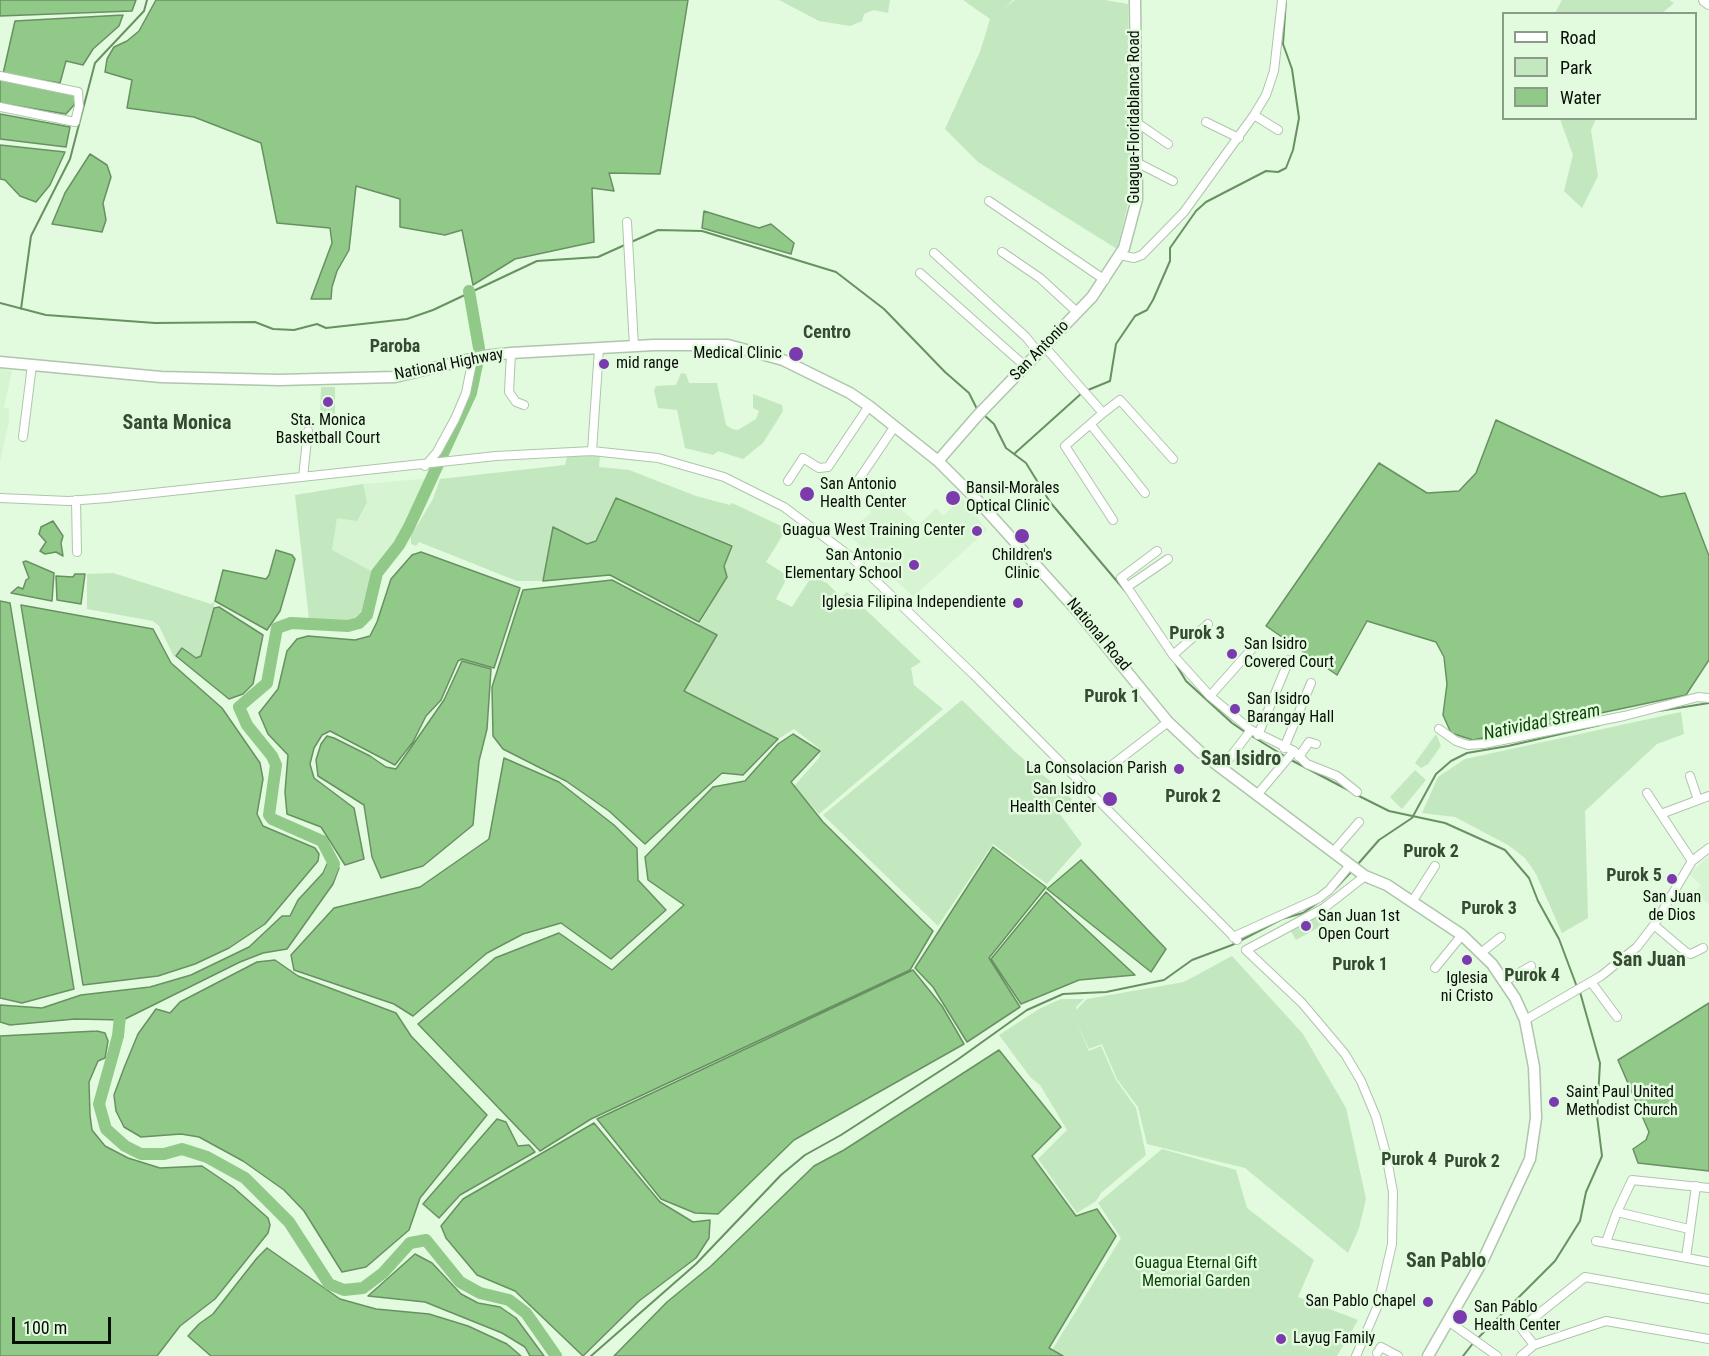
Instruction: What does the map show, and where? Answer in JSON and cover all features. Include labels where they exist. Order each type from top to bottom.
[{"type":"highway","points":[[1705,0],[1709,3]]},
{"type":"main road","name":"Guagua-Floridablanca Road","points":[[1130,233],[1137,199],[1135,0]]},
{"type":"main road","name":"San Antonio","points":[[938,460],[1105,280],[1130,233]]},
{"type":"main road","name":"National Highway","points":[[0,362],[161,377],[290,380],[395,377],[473,358],[511,353],[634,346],[728,345],[783,360],[850,393],[938,460]]},
{"type":"main road","name":"National Road","points":[[938,460],[1059,590],[1168,722],[1200,752],[1356,869],[1387,885],[1462,935],[1482,952],[1505,981],[1525,1020],[1534,1066],[1536,1118],[1530,1159],[1513,1201],[1428,1356]]},
{"type":"street","points":[[1120,255],[1137,258],[1152,246],[1197,197],[1254,115],[1266,95],[1274,71],[1282,0]]},
{"type":"street","points":[[0,76],[78,92],[79,106],[75,122],[0,107]]},
{"type":"street","points":[[1254,115],[1278,130]]},
{"type":"street","points":[[1136,122],[1168,144]]},
{"type":"street","points":[[1206,122],[1239,138]]},
{"type":"street","points":[[1136,162],[1173,181]]},
{"type":"street","points":[[989,201],[1105,280]]},
{"type":"street","points":[[628,227],[631,249],[634,346]]},
{"type":"street","points":[[1002,252],[1040,278],[1077,312]]},
{"type":"street","points":[[934,253],[1041,349],[1083,389],[1103,413]]},
{"type":"street","points":[[920,273],[1025,366]]},
{"type":"street","points":[[592,451],[599,349]]},
{"type":"street","points":[[511,353],[509,392],[516,402],[524,405]]},
{"type":"street","points":[[425,466],[437,452],[455,419],[466,393],[473,358]]},
{"type":"street","points":[[22,437],[32,365]]},
{"type":"street","points":[[1113,520],[1065,446],[1120,400],[1173,459]]},
{"type":"street","points":[[788,481],[803,458],[819,468],[828,467],[870,406]]},
{"type":"street","points":[[1091,425],[1145,493]]},
{"type":"street","points":[[855,485],[895,426]]},
{"type":"street","points":[[303,477],[308,431]]},
{"type":"street","points":[[0,498],[76,500],[425,466],[496,456],[592,451],[658,458],[724,477],[784,507],[851,557],[974,675],[1235,938],[1319,898],[1356,869]]},
{"type":"street","points":[[76,500],[77,552]]},
{"type":"street","points":[[1157,551],[1121,578],[1173,655],[1227,716],[1251,733],[1284,748],[1292,757],[1337,776],[1357,792]]},
{"type":"street","points":[[1127,587],[1168,559]]},
{"type":"street","points":[[1173,655],[1208,624]]},
{"type":"street","points":[[1210,696],[1257,643]]},
{"type":"street","points":[[1222,768],[1251,733],[1288,660]]},
{"type":"street","points":[[1284,748],[1311,683]]},
{"type":"street","points":[[1439,729],[1468,746],[1624,716],[1698,697],[1709,698]]},
{"type":"street","points":[[1107,769],[1168,722]]},
{"type":"street","points":[[1257,795],[1309,742],[1316,744]]},
{"type":"street","points":[[1690,776],[1698,800]]},
{"type":"street","points":[[1647,793],[1692,861]]},
{"type":"street","points":[[1661,814],[1709,796]]},
{"type":"street","points":[[1333,852],[1359,822]]},
{"type":"street","points":[[1525,1020],[1588,984],[1637,947],[1654,925],[1692,861],[1709,848]]},
{"type":"street","points":[[1412,902],[1435,866]]},
{"type":"street","points":[[1356,869],[1324,908],[1246,950],[1302,1003],[1329,1033],[1361,1081],[1376,1117],[1393,1192],[1392,1244],[1378,1305],[1356,1356]]},
{"type":"street","points":[[1654,925],[1688,953],[1691,954],[1703,948]]},
{"type":"street","points":[[1435,968],[1462,935]]},
{"type":"street","points":[[1482,952],[1501,937]]},
{"type":"street","points":[[1505,981],[1532,966]]},
{"type":"street","points":[[1588,984],[1617,1017]]},
{"type":"street","points":[[1606,1242],[1632,1180],[1709,1188]]},
{"type":"street","points":[[1686,1258],[1696,1186]]},
{"type":"street","points":[[1617,1212],[1689,1229]]},
{"type":"street","points":[[1596,1240],[1709,1262]]},
{"type":"street","points":[[1534,1345],[1521,1328],[1585,1277],[1709,1299]]},
{"type":"street","points":[[1448,1321],[1497,1356]]},
{"type":"street","points":[[1521,1356],[1534,1345],[1606,1322],[1709,1339]]},
{"type":"street","points":[[1362,1346],[1380,1354],[1381,1347],[1398,1356]]},
{"type":"shaded area","points":[[0,368],[12,371],[4,408],[9,409],[9,421],[0,462]]},
{"type":"shaded area","points":[[425,480],[405,528],[408,533],[373,572],[332,551],[337,517],[367,502],[363,484]]},
{"type":"shaded area","name":"San Antonio Elementary School","points":[[882,493],[919,525],[936,508],[943,516],[962,498],[987,530],[913,597],[846,532],[871,513],[870,509]]},
{"type":"shaded area","points":[[1709,856],[1709,904],[1695,892],[1701,885],[1689,874]]},
{"type":"green space","points":[[779,0],[890,0],[888,13],[874,10],[864,14],[862,21],[850,26],[819,21]]},
{"type":"green space","points":[[963,0],[1013,0],[1004,8],[1015,0],[1105,0],[1128,4],[1128,127],[1131,167],[1128,204],[1117,249],[978,162],[945,129],[980,52],[990,19]]},
{"type":"green space","points":[[1562,0],[1669,0],[1674,3],[1663,12],[1556,12]]},
{"type":"green space","points":[[1560,120],[1596,120],[1591,130],[1598,176],[1582,208],[1564,191],[1573,155]]},
{"type":"green space","points":[[681,373],[686,374],[689,383],[717,383],[726,425],[732,429],[738,430],[756,419],[759,411],[753,408],[753,394],[782,405],[783,411],[763,443],[743,459],[718,451],[713,455],[685,448],[677,410],[658,408],[654,390],[656,386],[676,385]]},
{"type":"green space","name":"Sta. Monica Basketball Court","points":[[321,387],[335,387],[335,417],[320,417]]},
{"type":"green space","points":[[568,453],[600,454],[599,467],[629,470],[696,496],[730,505],[732,503],[781,526],[784,533],[766,562],[788,576],[776,599],[792,607],[812,576],[827,583],[841,597],[847,592],[921,662],[911,668],[914,685],[943,709],[819,814],[794,786],[819,758],[821,750],[794,729],[778,739],[684,690],[716,635],[699,625],[727,577],[724,566],[733,545],[616,498],[596,541],[587,544],[553,528],[543,581],[517,581],[419,542],[416,546],[411,544],[411,536],[433,499],[440,479],[565,465]]},
{"type":"green space","points":[[363,484],[367,502],[357,521],[337,518],[332,550],[373,572],[363,614],[358,621],[347,624],[309,619],[295,495]]},
{"type":"green space","points":[[113,573],[211,604],[215,601],[201,656],[196,658],[182,648],[174,657],[159,626],[153,621],[87,609],[87,574]]},
{"type":"green space","points":[[962,700],[1014,751],[1072,799],[1059,813],[1082,844],[1047,884],[993,844],[938,926],[823,815]]},
{"type":"green space","points":[[1681,712],[1684,734],[1657,744],[1585,811],[1588,918],[1562,933],[1536,874],[1525,858],[1508,845],[1455,817],[1422,813],[1438,777],[1465,759]]},
{"type":"green space","points":[[1436,734],[1441,746],[1428,764],[1421,768],[1415,763]]},
{"type":"green space","points":[[1415,770],[1426,780],[1402,809],[1390,797]]},
{"type":"green space","name":"San Juan 1st Open Court","points":[[1317,913],[1323,925],[1296,940],[1289,928]]},
{"type":"green space","points":[[1232,956],[1303,1034],[1346,1108],[1366,1199],[1359,1228],[1348,1253],[1245,1168],[1147,1144],[1138,1107],[1117,1079],[1102,1044],[1089,1049],[1075,1019],[1089,1051],[1101,1046],[1116,1080],[1136,1108],[1146,1155],[1101,1193],[1096,1201],[1077,1213],[1038,1159],[1067,1130],[1040,1085],[1031,1078],[999,1035],[1039,1009],[1061,999],[1084,999],[1076,1010],[1087,999],[1184,982]]},
{"type":"green space","name":"Guagua Eternal Gift Memorial Garden","points":[[1162,1149],[1236,1170],[1247,1208],[1314,1260],[1298,1297],[1358,1320],[1337,1356],[1063,1356],[1052,1350],[1121,1238],[1098,1203]]},
{"type":"water","points":[[0,0],[136,0],[132,11],[0,16]]},
{"type":"water","points":[[156,0],[688,0],[660,174],[609,173],[614,191],[592,188],[594,242],[515,259],[473,285],[462,230],[445,235],[400,227],[400,199],[356,186],[349,250],[337,271],[331,299],[311,299],[332,243],[330,228],[277,223],[261,143],[194,117],[127,108],[132,80],[105,72],[107,59],[114,47],[127,41],[139,31]]},
{"type":"water","points":[[123,15],[119,26],[93,49],[83,65],[66,61],[60,83],[3,74],[15,21]]},
{"type":"water","points":[[0,79],[76,93],[74,105],[66,114],[0,103]]},
{"type":"water","points":[[0,114],[70,127],[66,147],[0,139]]},
{"type":"water","points":[[0,145],[65,152],[50,185],[36,202],[20,196],[5,180],[0,179]]},
{"type":"water","points":[[90,154],[107,165],[111,177],[103,203],[106,220],[102,232],[52,224],[65,193]]},
{"type":"water","points":[[704,211],[759,228],[771,224],[794,243],[791,254],[702,228]]},
{"type":"water","points":[[1496,420],[1661,497],[1685,493],[1709,556],[1709,660],[1686,695],[1473,740],[1451,733],[1443,715],[1447,684],[1444,657],[1436,642],[1367,621],[1337,675],[1266,626],[1379,463],[1427,493],[1459,491],[1476,473]]},
{"type":"water","points":[[616,498],[732,546],[724,566],[727,577],[699,622],[610,575],[543,581],[553,527],[587,544],[596,541]]},
{"type":"water","points":[[53,521],[63,536],[61,543],[63,556],[56,552],[45,554],[40,551],[46,542],[39,534],[41,527]]},
{"type":"water","points":[[276,550],[292,555],[295,559],[280,611],[267,630],[215,601],[223,570],[266,579]]},
{"type":"water","points":[[421,552],[520,588],[494,668],[462,659],[458,661],[441,700],[426,716],[413,742],[395,765],[330,731],[322,735],[314,748],[310,764],[314,778],[354,808],[364,859],[345,865],[321,827],[287,814],[285,792],[288,755],[268,734],[259,713],[278,689],[287,651],[297,639],[308,636],[355,640],[370,636],[391,579],[412,555]]},
{"type":"water","points":[[26,561],[54,573],[52,601],[11,593],[18,587],[23,589],[29,578],[23,562]]},
{"type":"water","points":[[75,574],[85,574],[81,604],[57,600],[56,576],[73,577]]},
{"type":"water","points":[[612,580],[717,635],[684,691],[778,739],[743,775],[722,773],[645,844],[609,811],[566,781],[503,749],[493,736],[492,687],[523,590]]},
{"type":"water","points":[[0,601],[10,603],[74,989],[22,1003],[0,998]]},
{"type":"water","points":[[21,605],[153,629],[171,663],[222,708],[260,763],[263,779],[257,814],[263,826],[315,848],[319,854],[318,861],[265,924],[229,948],[195,964],[158,976],[83,985]]},
{"type":"water","points":[[219,607],[263,635],[253,684],[243,694],[229,699],[176,656],[182,648],[196,658],[201,656],[214,608]]},
{"type":"water","points":[[462,661],[491,669],[487,729],[479,761],[473,825],[423,866],[381,878],[372,857],[364,805],[318,776],[316,760],[321,744],[327,736],[334,738],[370,756],[386,767],[396,769],[444,700]]},
{"type":"water","points":[[793,734],[820,751],[791,782],[823,822],[933,931],[910,970],[591,1119],[540,1151],[418,1024],[495,958],[559,933],[612,970],[684,905],[648,880],[645,857],[713,787],[745,781],[778,744]]},
{"type":"water","points":[[504,758],[559,782],[614,825],[637,848],[638,880],[666,910],[611,959],[561,923],[523,934],[487,953],[413,1016],[394,1004],[294,970],[291,955],[334,908],[420,887],[489,839]]},
{"type":"water","points":[[993,847],[1046,887],[989,958],[1020,1007],[967,1042],[933,987],[915,968]]},
{"type":"water","points":[[1081,860],[1166,949],[1151,972],[1047,889]]},
{"type":"water","points":[[328,862],[339,868],[333,884],[287,949],[263,953],[240,962],[123,1020],[75,1019],[10,1025],[0,1022],[0,1005],[42,1008],[81,995],[150,987],[191,975],[249,947],[282,916],[290,916],[298,900],[323,873]]},
{"type":"water","points":[[1046,892],[1135,975],[1079,980],[1021,1004],[991,959]]},
{"type":"water","points":[[275,960],[298,976],[396,1013],[411,1036],[487,1115],[420,1198],[409,1230],[366,1267],[342,1272],[304,1211],[284,1190],[243,1161],[199,1137],[181,1134],[141,1137],[124,1127],[116,1111],[114,1095],[124,1068],[138,1034],[156,1009],[170,1013],[180,1002],[257,962]]},
{"type":"water","points":[[913,970],[942,1006],[964,1044],[794,1140],[718,1214],[695,1213],[661,1199],[597,1119]]},
{"type":"water","points":[[1709,1003],[1709,1171],[1638,1163],[1633,1149],[1646,1140],[1649,1132],[1618,1060]]},
{"type":"water","points":[[97,1031],[105,1033],[108,1041],[105,1058],[98,1061],[89,1082],[90,1115],[92,1130],[105,1146],[128,1158],[160,1168],[202,1166],[233,1187],[268,1218],[270,1225],[268,1233],[215,1299],[180,1326],[157,1356],[0,1356],[0,1036]]},
{"type":"water","points":[[999,1050],[1061,1127],[1032,1156],[1076,1216],[1097,1209],[1116,1236],[1049,1348],[1063,1356],[614,1356],[667,1302],[711,1266],[814,1166],[844,1150]]},
{"type":"water","points":[[497,1119],[506,1122],[518,1146],[529,1145],[535,1152],[460,1195],[439,1218],[423,1204]]},
{"type":"water","points":[[594,1123],[660,1202],[693,1222],[710,1220],[709,1238],[696,1258],[639,1301],[583,1356],[515,1291],[477,1275],[446,1238],[441,1226],[463,1199]]},
{"type":"water","points":[[267,1248],[340,1299],[376,1309],[429,1314],[468,1326],[507,1344],[521,1356],[211,1356],[188,1336],[213,1314]]},
{"type":"water","points":[[415,1254],[432,1263],[461,1294],[478,1303],[500,1307],[516,1318],[544,1356],[530,1356],[525,1347],[502,1333],[425,1302],[368,1296]]},
{"type":"waterway","points":[[21,309],[31,236],[70,159],[95,63],[144,11],[147,0]]},
{"type":"waterway","points":[[1088,390],[1110,381],[1116,344],[1135,316],[1147,310],[1170,261],[1170,248],[1196,211],[1206,202],[1266,171],[1278,172],[1286,168],[1293,150],[1299,118],[1292,69],[1283,44],[1286,0]]},
{"type":"waterway","points":[[0,303],[46,315],[155,323],[255,322],[273,329],[294,330],[317,324],[326,328],[407,319],[433,310],[537,261],[598,257],[658,230],[702,231],[836,272],[884,309],[945,372],[969,393],[977,409]]},
{"type":"waterway","points":[[469,291],[479,348]]},
{"type":"waterway","points":[[328,878],[334,864],[322,841],[272,819],[269,815],[276,765],[272,756],[247,725],[239,707],[267,683],[277,628],[291,623],[348,626],[359,623],[367,615],[377,573],[399,545],[409,527],[471,393],[477,364]]},
{"type":"waterway","points":[[1014,454],[1083,392]]},
{"type":"waterway","points":[[984,415],[994,424],[1006,448],[1026,463],[1050,502],[1126,592]]},
{"type":"waterway","points":[[1175,663],[1186,681],[1245,732]]},
{"type":"waterway","name":"Natividad Stream","points":[[1659,711],[1709,703]]},
{"type":"waterway","name":"Natividad Stream","points":[[1358,864],[1379,840],[1412,818],[1436,774],[1451,761],[1467,753],[1600,725]]},
{"type":"waterway","points":[[1250,735],[1286,757]]},
{"type":"waterway","points":[[1291,760],[1350,791]]},
{"type":"waterway","points":[[1357,795],[1389,811],[1445,823],[1505,850],[1529,878],[1538,901],[1559,939],[1577,987]]},
{"type":"waterway","points":[[1335,889],[1352,871]]},
{"type":"waterway","points":[[591,1356],[696,1264],[781,1175],[805,1155],[841,1135],[957,1060],[1027,1010],[1063,994],[1106,992],[1164,980],[1192,960],[1232,945],[1282,919],[1303,913],[1319,902]]},
{"type":"waterway","points":[[1478,1338],[1555,1261],[1580,1221],[1586,1192],[1602,1156],[1597,1116],[1600,1063],[1580,992]]},
{"type":"waterway","points":[[121,1006],[118,1036],[99,1104],[106,1129],[125,1146],[141,1154],[164,1154],[182,1149],[207,1157],[245,1178],[289,1222],[329,1284],[344,1290],[363,1288],[383,1273],[410,1243],[426,1240],[460,1282],[480,1293],[509,1300],[526,1313],[556,1356]]},
{"type":"waterway","points":[[1463,1356],[1474,1342]]},
{"type":"place","name":"Medical Clinic","points":[[796,354]]},
{"type":"place","name":"mid range","points":[[604,364]]},
{"type":"place","name":"Sta. Monica Basketball Court","points":[[328,402]]},
{"type":"place","name":"San Antonio Health Center","points":[[807,494]]},
{"type":"place","name":"Bansil-Morales Optical Clinic","points":[[953,498]]},
{"type":"place","name":"Guagua West Training Center","points":[[977,531]]},
{"type":"place","name":"Children's Clinic","points":[[1022,536]]},
{"type":"place","name":"San Antonio Elementary School","points":[[914,565]]},
{"type":"place","name":"Iglesia Filipina Independiente","points":[[1018,603]]},
{"type":"place","name":"San Isidro Covered Court","points":[[1232,654]]},
{"type":"place","name":"San Isidro Barangay Hall","points":[[1235,709]]},
{"type":"place","name":"La Consolacion Parish","points":[[1179,769]]},
{"type":"place","name":"San Isidro Health Center","points":[[1110,799]]},
{"type":"place","name":"San Juan de Dios","points":[[1672,879]]},
{"type":"place","name":"San Juan 1st Open Court","points":[[1306,926]]},
{"type":"place","name":"Iglesia ni Cristo","points":[[1467,960]]},
{"type":"place","name":"Saint Paul United Methodist Church","points":[[1554,1102]]},
{"type":"place","name":"San Pablo Chapel","points":[[1428,1302]]},
{"type":"place","name":"San Pablo Health Center","points":[[1460,1317]]},
{"type":"place","name":"Layug Family","points":[[1281,1339]]},
{"type":"district","name":"Centro","points":[[827,333]]},
{"type":"district","name":"Paroba","points":[[395,347]]},
{"type":"district","name":"Santa Monica","points":[[177,424]]},
{"type":"district","name":"Purok 3","points":[[1197,634]]},
{"type":"district","name":"Purok 1","points":[[1112,697]]},
{"type":"district","name":"San Isidro","points":[[1241,760]]},
{"type":"district","name":"Purok 2","points":[[1193,797]]},
{"type":"district","name":"Purok 2","points":[[1431,852]]},
{"type":"district","name":"Purok 5","points":[[1634,876]]},
{"type":"district","name":"Purok 3","points":[[1489,909]]},
{"type":"district","name":"San Juan","points":[[1649,961]]},
{"type":"district","name":"Purok 1","points":[[1360,965]]},
{"type":"district","name":"Purok 4","points":[[1532,976]]},
{"type":"district","name":"Purok 4","points":[[1409,1160]]},
{"type":"district","name":"Purok 2","points":[[1472,1162]]},
{"type":"district","name":"San Pablo","points":[[1446,1262]]}]
